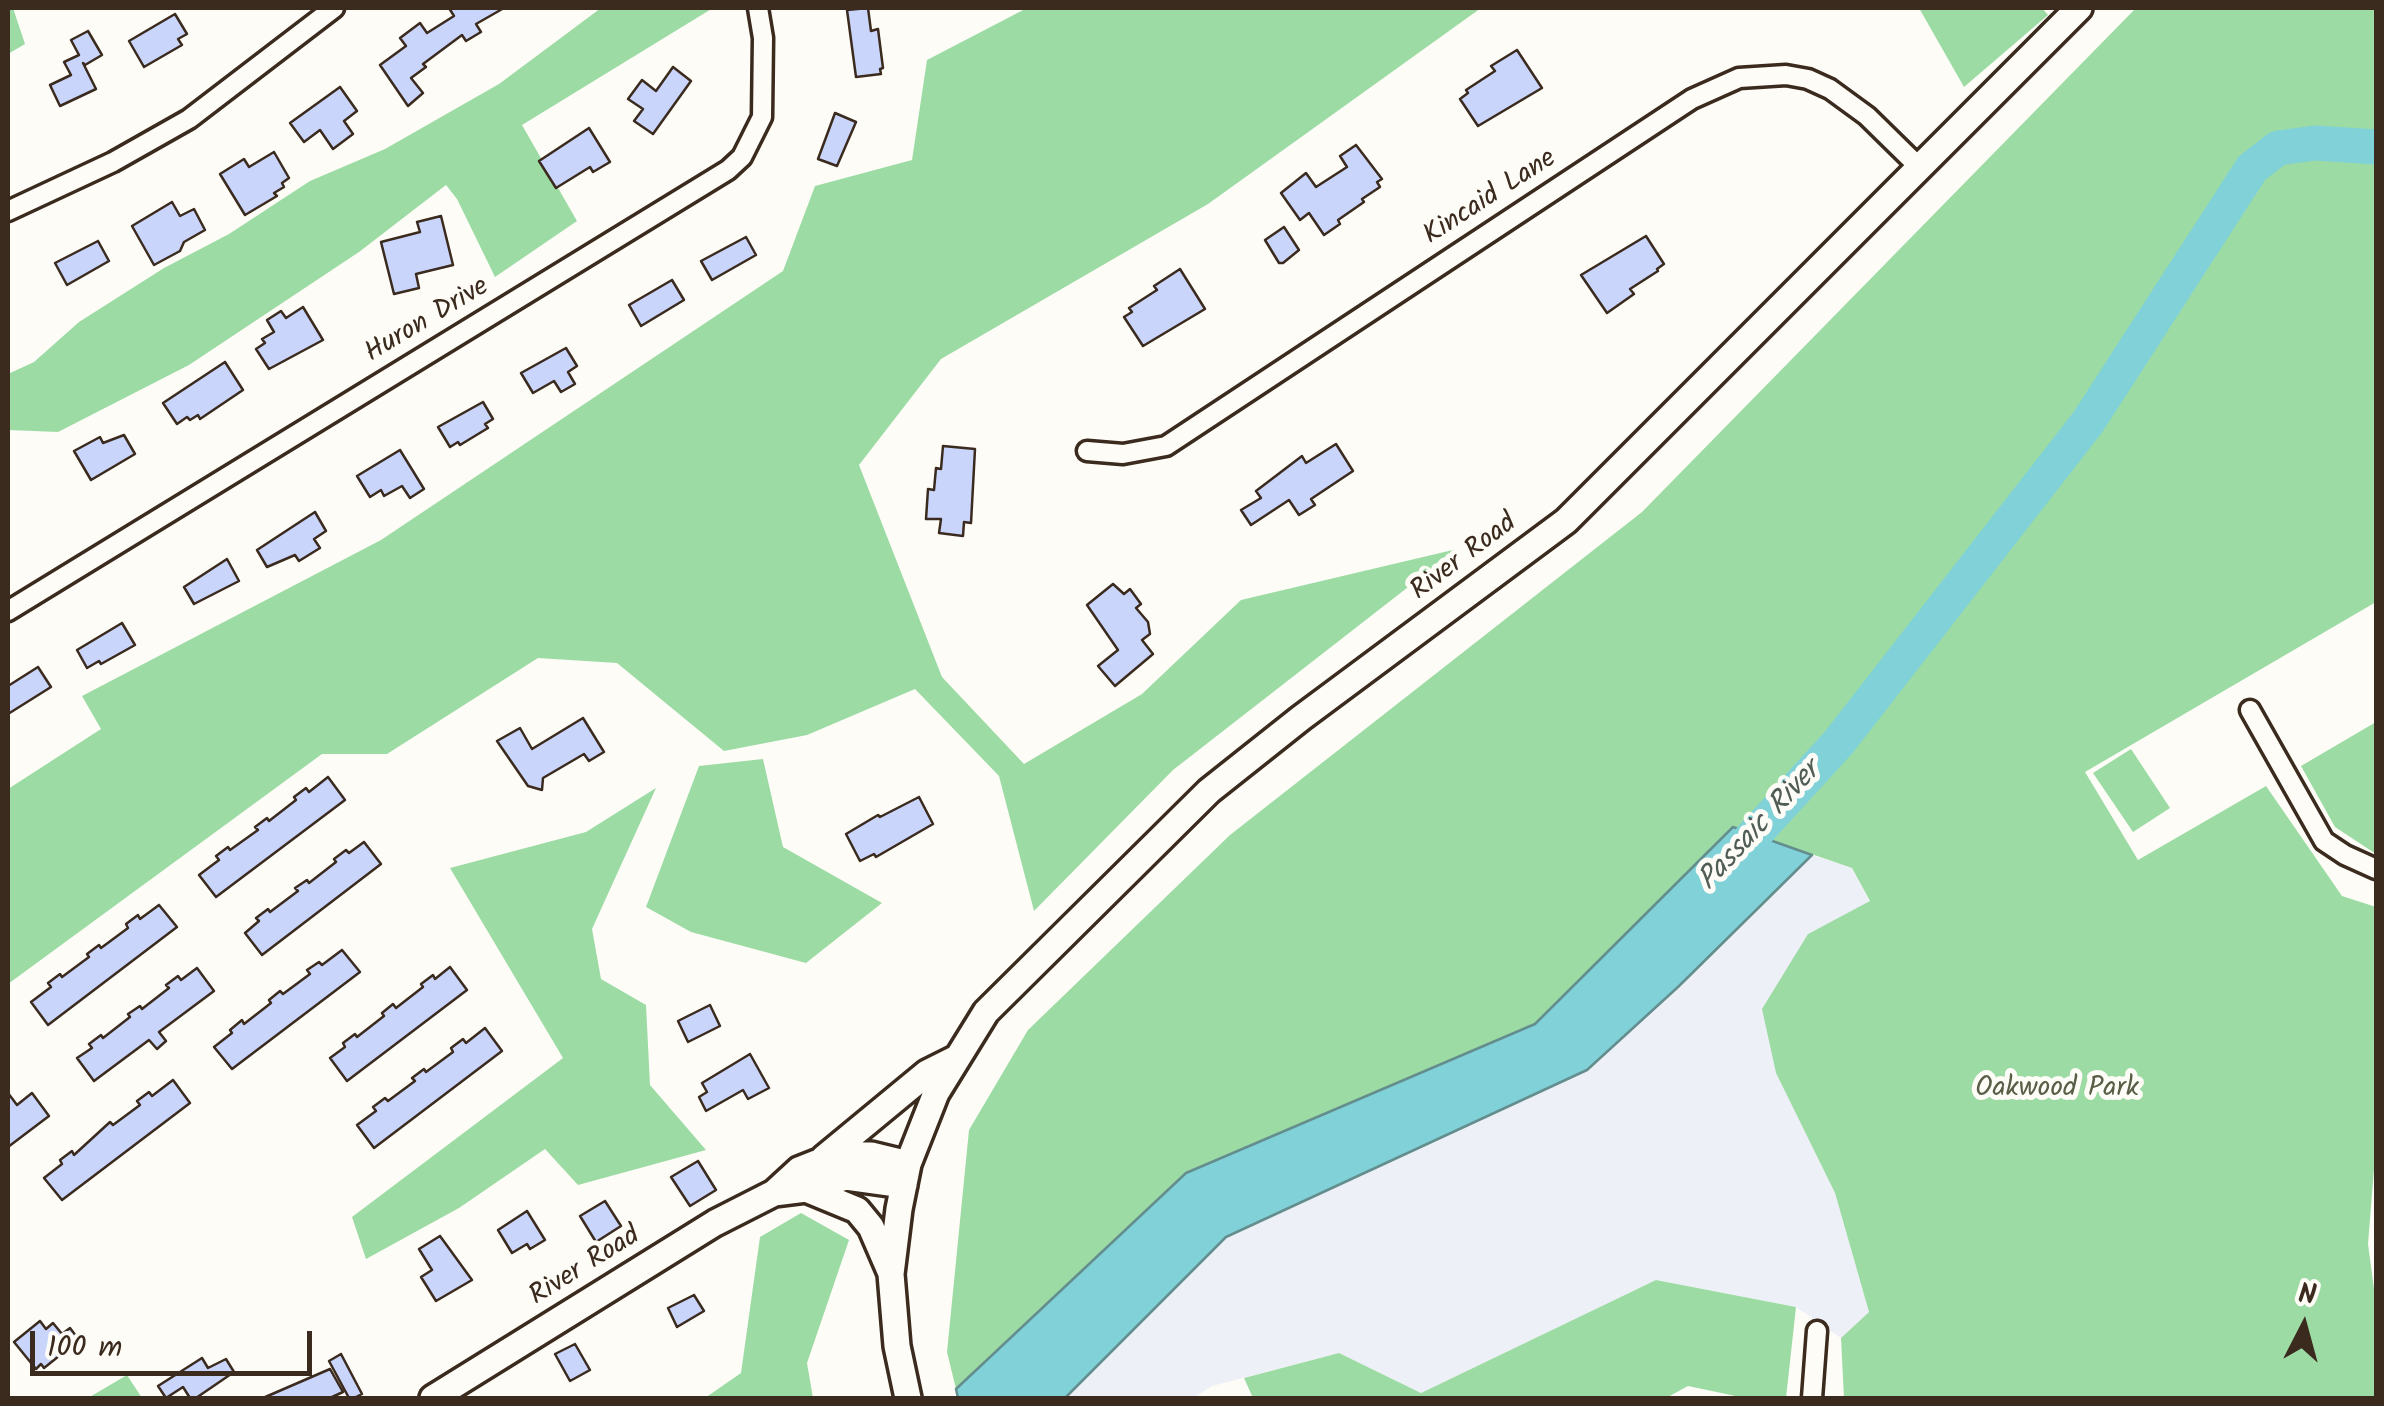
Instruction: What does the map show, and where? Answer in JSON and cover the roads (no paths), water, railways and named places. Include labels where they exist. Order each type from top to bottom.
[{"type":"main road","name":"River Road","points":[[891,1274],[906,1174],[936,1092],[986,1012],[1025,970],[1209,791],[1566,520],[2078,8]]},
{"type":"main road","points":[[822,1160],[927,1073],[955,1059]]},
{"type":"main road","points":[[774,1193],[799,1170],[837,1156],[871,1154],[906,1174]]},
{"type":"main road","points":[[774,1193],[846,1178],[906,1174]]},
{"type":"main road","points":[[806,1189],[857,1210],[871,1227],[891,1274],[897,1346],[908,1398]]},
{"type":"main road","name":"River Road","points":[[433,1398],[715,1223],[774,1193]]},
{"type":"street","points":[[8,211],[113,162],[189,118],[334,8]]},
{"type":"street","name":"Huron Drive","points":[[8,611],[728,170],[742,158],[762,117],[763,38],[758,8]]},
{"type":"street","name":"Kincaid Lane","points":[[1087,451],[1123,454],[1166,446],[1692,99],[1739,78],[1786,75],[1830,89],[1867,116],[1919,167]]},
{"type":"street","points":[[2250,710],[2324,841],[2376,869]]},
{"type":"street","points":[[1812,1398],[1816,1331]]},
{"type":"water","points":[[1733,827],[1812,855],[1587,1070],[1226,1237],[1065,1398],[958,1398],[956,1389],[1186,1173],[1535,1024]]},
{"type":"waterway","name":"Passaic River","points":[[1724,868],[1839,742],[2088,422],[2252,168],[2278,148],[2315,143],[2376,147]]},
{"type":"park label","name":"Oakwood Park","points":[[2057,1090]]}]
